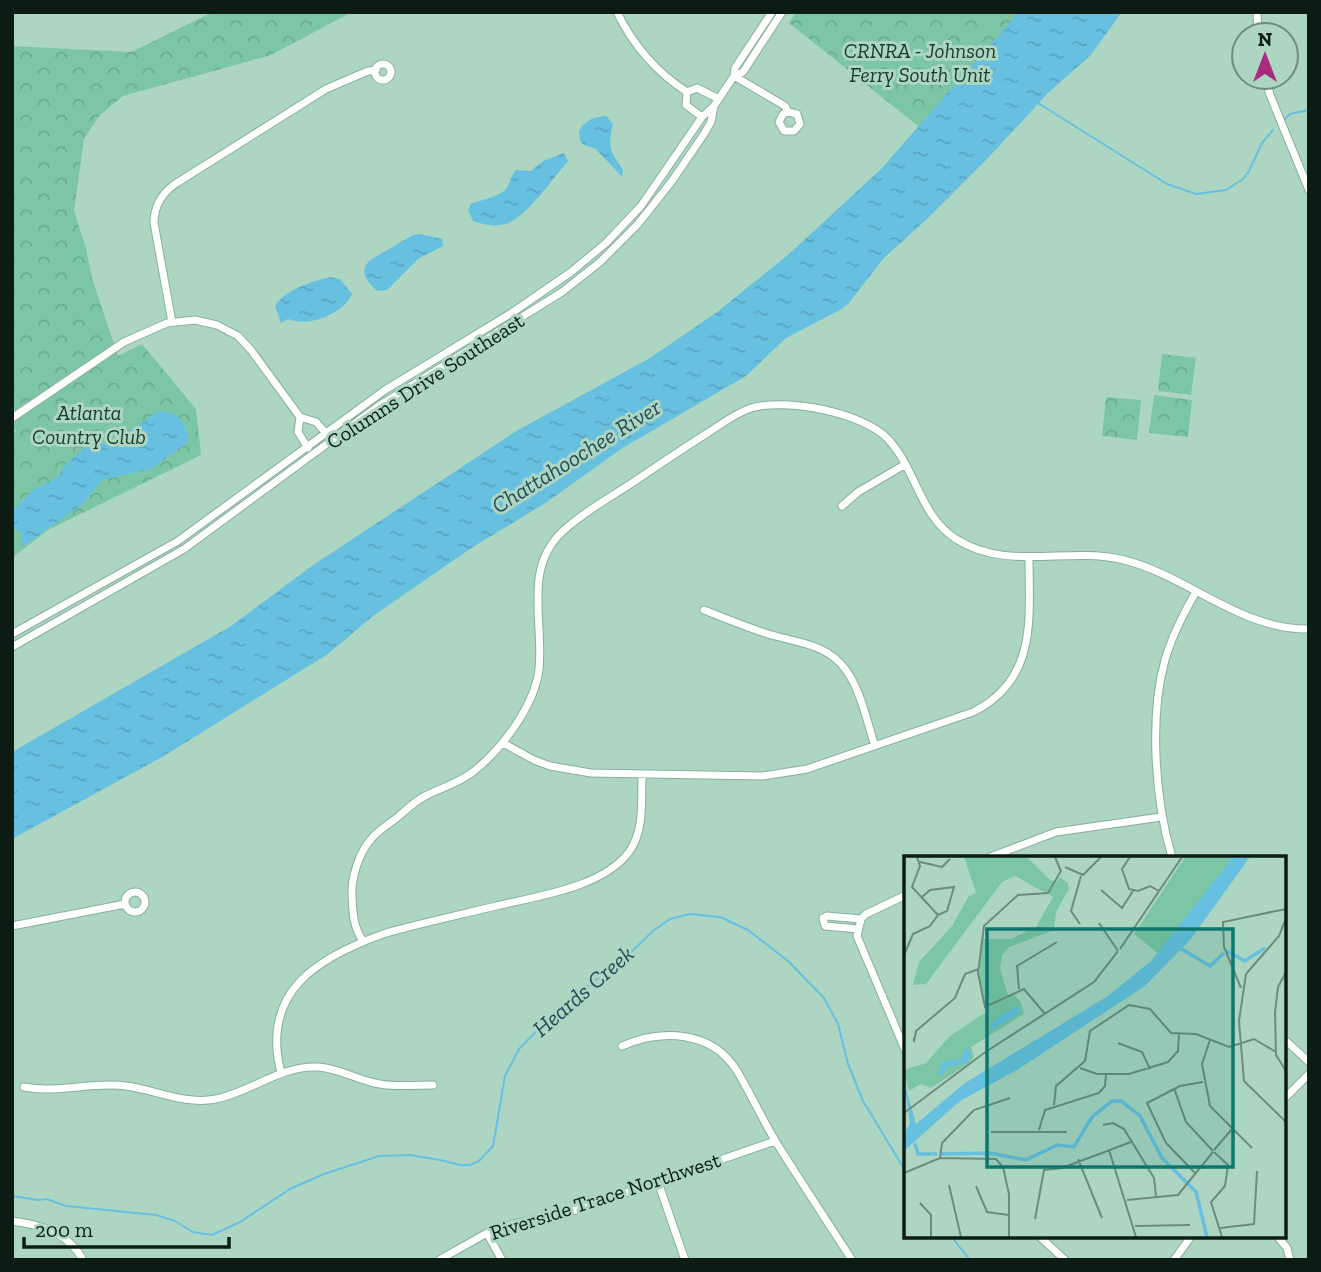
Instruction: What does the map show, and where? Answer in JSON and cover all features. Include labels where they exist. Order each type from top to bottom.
[{"type":"street","points":[[617,12],[644,54],[687,92]]},
{"type":"street","name":"Columns Drive Southeast","points":[[12,647],[174,555],[377,407],[562,292],[600,262],[638,224],[679,171],[711,122],[717,103],[734,76],[735,68],[772,12]]},
{"type":"street","name":"Columns Drive Southeast","points":[[734,76],[743,72],[782,12]]},
{"type":"street","points":[[172,322],[154,223],[156,207],[163,195],[175,184],[326,89],[376,70]]},
{"type":"street","points":[[734,76],[785,106],[788,112]]},
{"type":"street","points":[[687,92],[697,88],[717,103]]},
{"type":"street","points":[[1269,91],[1309,190]]},
{"type":"street","points":[[687,92],[686,105],[702,117]]},
{"type":"street","name":"Columns Drive Southeast","points":[[12,634],[178,541],[385,390],[516,310],[588,258],[641,206],[702,117],[717,103]]},
{"type":"street","points":[[12,418],[124,342],[172,322],[203,321],[233,332],[251,350],[300,417],[316,422],[332,440]]},
{"type":"street","points":[[363,941],[356,931],[352,890],[355,872],[371,839],[421,798],[473,773],[503,743],[526,708],[538,677],[540,652],[537,587],[541,565],[552,542],[572,524],[732,417],[763,405],[790,405],[860,419],[888,439],[928,511],[953,537],[970,547],[1005,557],[1121,559],[1143,566],[1251,618],[1270,625],[1309,629]]},
{"type":"street","points":[[300,417],[298,432],[313,454]]},
{"type":"street","points":[[842,506],[858,492],[904,465]]},
{"type":"street","points":[[503,743],[534,760],[565,770],[591,773],[778,775],[807,769],[973,712],[991,702],[1006,687],[1020,664],[1027,642],[1029,557]]},
{"type":"street","points":[[1172,856],[1161,817],[1156,719],[1159,687],[1171,639],[1196,592]]},
{"type":"street","points":[[704,610],[766,634],[812,645],[834,657],[846,669],[853,682],[875,746]]},
{"type":"street","points":[[281,1073],[276,1055],[275,1035],[279,1017],[289,994],[313,968],[363,941],[410,926],[567,889],[601,874],[628,853],[636,839],[641,818],[642,774]]},
{"type":"street","points":[[1002,855],[1033,839],[1064,830],[1161,817]]},
{"type":"street","points":[[904,896],[872,910],[861,919],[858,929],[859,943],[904,1047]]},
{"type":"street","points":[[12,926],[125,904]]},
{"type":"street","points":[[858,929],[825,926],[822,918],[827,916],[861,919]]},
{"type":"street","points":[[622,1046],[646,1037],[668,1034],[691,1038],[712,1047],[727,1058],[737,1070],[775,1141],[852,1260]]},
{"type":"street","points":[[1286,1041],[1309,1062]]},
{"type":"street","points":[[24,1087],[41,1089],[124,1085],[176,1099],[201,1101],[226,1096],[281,1073],[317,1067],[379,1084],[433,1085]]},
{"type":"street","points":[[1286,1097],[1309,1074]]},
{"type":"street","name":"Riverside Trace Northwest","points":[[439,1260],[487,1233],[513,1224],[576,1210],[775,1141]]},
{"type":"street","points":[[658,1182],[685,1260]]},
{"type":"street","points":[[12,1221],[53,1230],[74,1246],[83,1260]]},
{"type":"street","points":[[487,1233],[502,1260]]},
{"type":"street","points":[[1040,1237],[1065,1260]]},
{"type":"street","points":[[1174,1260],[1191,1237]]},
{"type":"street","points":[[1278,1237],[1287,1248],[1290,1260]]},
{"type":"green space","name":"Atlanta Country Club","points":[[213,12],[352,12],[271,55],[123,96],[99,116],[84,139],[74,211],[92,278],[118,356],[142,344],[196,409],[201,455],[48,530],[12,558],[12,434],[16,431],[12,425],[12,46],[131,52]]},
{"type":"green space","name":"CRNRA - Johnson Ferry South Unit","points":[[796,12],[1034,12],[923,130],[789,23]]},
{"type":"green space","points":[[1162,354],[1196,358],[1191,395],[1158,391]]},
{"type":"green space","points":[[1154,395],[1192,400],[1188,437],[1149,433]]},
{"type":"green space","points":[[1106,397],[1141,400],[1137,440],[1102,436]]},
{"type":"water","name":"Chattahoochee River","points":[[1019,12],[1122,12],[1090,56],[1049,92],[987,159],[884,258],[848,304],[786,338],[746,376],[621,449],[547,502],[473,547],[373,616],[328,654],[164,756],[12,839],[12,752],[231,626],[313,565],[518,430],[650,358],[717,312],[789,254],[881,169]]},
{"type":"water","points":[[606,116],[613,124],[611,148],[623,170],[622,177],[596,149],[580,141],[579,131],[584,124],[593,118]]},
{"type":"water","points":[[564,153],[568,161],[531,205],[514,220],[498,225],[473,221],[468,210],[471,204],[505,190],[516,170],[531,171],[543,161]]},
{"type":"water","points":[[413,235],[442,239],[443,246],[418,259],[387,290],[377,291],[365,276],[366,264]]},
{"type":"water","points":[[330,277],[340,279],[352,294],[341,308],[314,320],[305,322],[288,319],[281,323],[275,306],[285,295],[299,287]]},
{"type":"water","points":[[159,411],[172,413],[181,420],[186,430],[187,443],[151,469],[102,480],[82,505],[23,546],[21,544],[22,535],[12,525],[12,511],[33,490],[58,477],[65,465],[83,449],[110,444]]},
{"type":"waterway","points":[[1038,103],[1167,184],[1196,194],[1226,190],[1243,179],[1262,143],[1273,130]]},
{"type":"waterway","points":[[1285,119],[1290,114],[1309,110]]},
{"type":"waterway","name":"Heards Creek","points":[[12,1196],[47,1199],[66,1206],[156,1215],[175,1221],[193,1232],[212,1235],[240,1222],[290,1189],[324,1174],[379,1156],[410,1155],[470,1165],[479,1161],[493,1146],[505,1076],[519,1049],[563,1004],[624,959],[653,931],[670,919],[690,914],[720,917],[748,930],[788,961],[824,998],[838,1024],[848,1064],[863,1101],[904,1169]]},
{"type":"waterway","name":"Heards Creek","points":[[952,1237],[970,1260]]}]
